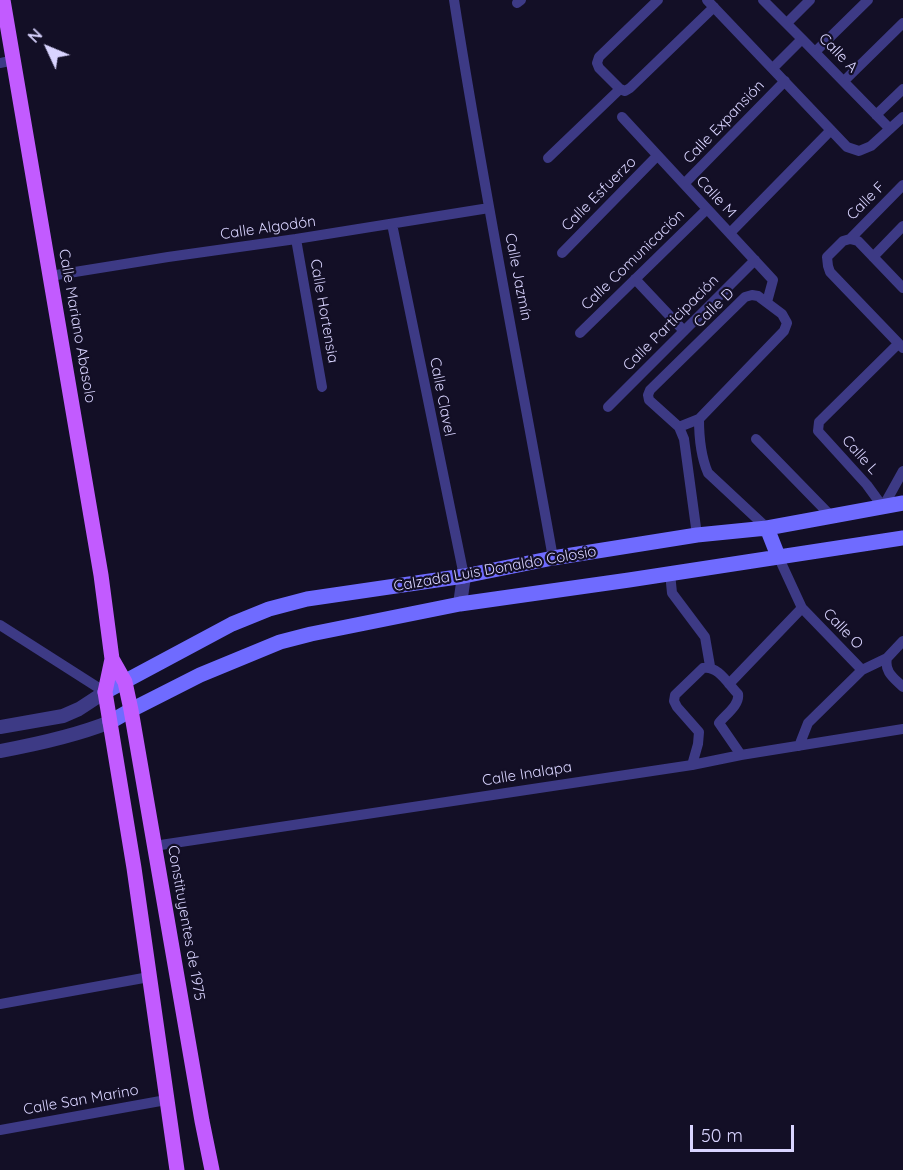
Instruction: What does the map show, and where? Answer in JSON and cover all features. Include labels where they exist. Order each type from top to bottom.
[{"type":"main road","name":"Calle Mariano Abasolo","points":[[3,0],[7,62],[50,276],[101,575],[112,659]]},
{"type":"main road","name":"Calzada Luis Donaldo Colosio","points":[[105,692],[232,624],[269,609],[307,599],[464,576],[553,558],[697,535],[767,528],[903,503]]},
{"type":"main road","points":[[767,528],[778,556]]},
{"type":"main road","name":"Calzada Luis Donaldo Colosio","points":[[110,722],[200,675],[280,642],[311,634],[460,604],[903,538]]},
{"type":"main road","name":"Constituyentes de 1975","points":[[112,659],[125,682],[131,710],[212,1170]]},
{"type":"main road","points":[[112,659],[105,692],[134,868],[177,1170]]},
{"type":"street","name":"Calle Jazmín","points":[[454,0],[476,137],[553,558]]},
{"type":"street","points":[[658,0],[599,57],[597,63],[599,68],[620,89],[625,91],[630,88],[711,3],[847,147],[859,151],[871,146],[902,119]]},
{"type":"street","name":"Calle A","points":[[764,0],[890,129]]},
{"type":"street","points":[[787,23],[810,0]]},
{"type":"street","points":[[815,52],[868,0]]},
{"type":"street","points":[[844,81],[903,23]]},
{"type":"street","points":[[773,68],[802,39]]},
{"type":"street","name":"Calle Expansión","points":[[684,184],[785,81]]},
{"type":"street","points":[[548,158],[620,89]]},
{"type":"street","points":[[876,115],[903,89]]},
{"type":"street","name":"Calle M","points":[[622,117],[773,280],[767,303]]},
{"type":"street","points":[[730,233],[831,130]]},
{"type":"street","name":"Calle Esfuerzo","points":[[562,253],[657,156]]},
{"type":"street","name":"Calle F","points":[[901,346],[830,272],[827,257],[843,241],[850,239],[903,185]]},
{"type":"street","name":"Calle Algodón","points":[[50,276],[489,208]]},
{"type":"street","name":"Calle Comunicación","points":[[580,333],[707,209]]},
{"type":"street","name":"Calle Clavel","points":[[393,224],[464,576]]},
{"type":"street","points":[[873,257],[903,226]]},
{"type":"street","name":"Calle Hortensia","points":[[296,239],[322,387]]},
{"type":"street","points":[[850,239],[858,241],[903,288]]},
{"type":"street","name":"Calle Participación","points":[[608,407],[755,260]]},
{"type":"street","points":[[635,279],[684,331]]},
{"type":"street","name":"Calle D","points":[[679,427],[649,400],[650,390],[745,297],[758,296],[767,303]]},
{"type":"street","points":[[697,535],[684,439],[679,427],[699,419],[784,331],[787,323],[782,314],[767,303]]},
{"type":"street","name":"Calle L","points":[[883,507],[867,485],[818,431],[819,422],[901,346]]},
{"type":"street","points":[[699,419],[699,430],[708,473],[767,528]]},
{"type":"street","points":[[756,439],[831,516]]},
{"type":"street","points":[[883,507],[903,471]]},
{"type":"street","name":"Calle O","points":[[778,556],[802,608],[862,670]]},
{"type":"street","points":[[670,573],[672,593],[705,637],[710,666]]},
{"type":"street","points":[[460,604],[464,576]]},
{"type":"street","points":[[729,684],[802,608]]},
{"type":"street","points":[[0,625],[105,692],[79,709],[63,716],[0,727]]},
{"type":"street","points":[[799,746],[808,723],[862,670],[887,658],[903,641]]},
{"type":"street","points":[[887,658],[886,666],[890,674],[903,687]]},
{"type":"street","points":[[692,765],[699,732],[677,707],[674,701],[675,695],[703,668],[710,666],[716,669],[738,694],[738,699],[719,723],[699,732]]},
{"type":"street","points":[[0,751],[75,734],[110,722]]},
{"type":"street","points":[[719,723],[741,755]]},
{"type":"street","name":"Calle Inalapa","points":[[154,846],[620,774],[692,765],[902,728]]},
{"type":"street","points":[[0,1004],[149,977]]},
{"type":"street","name":"Calle San Marino","points":[[0,1130],[166,1101]]}]
